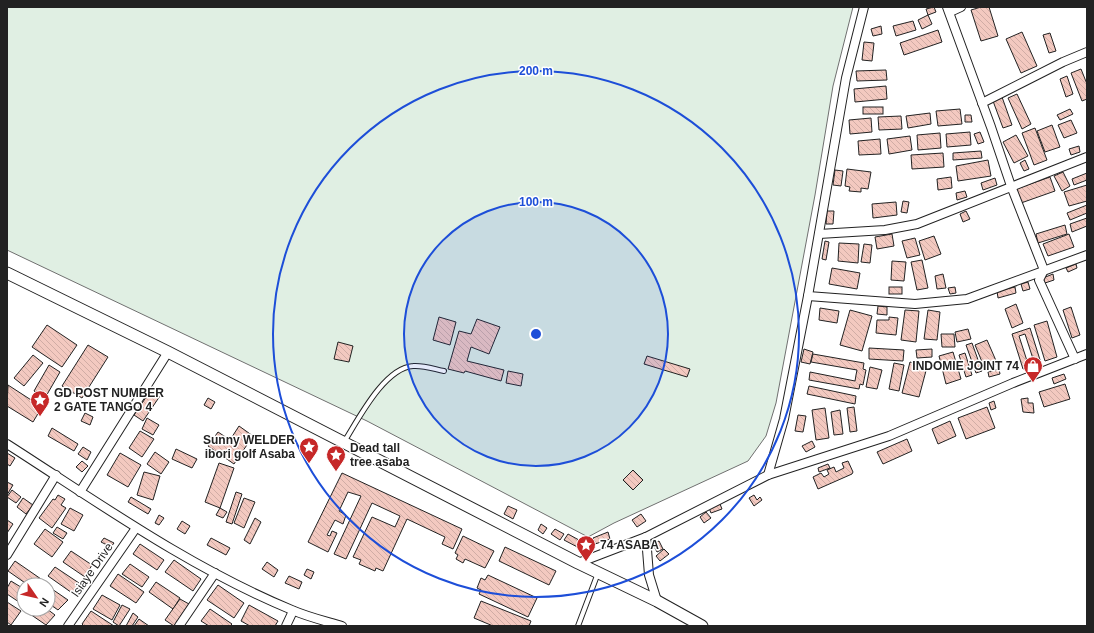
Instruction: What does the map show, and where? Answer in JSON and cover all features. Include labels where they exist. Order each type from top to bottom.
[{"type":"main road","points":[[7,273],[168,352],[578,563],[657,601],[702,626]]},
{"type":"street","points":[[768,475],[784,419],[808,296],[846,78],[864,7]]},
{"type":"street","points":[[961,7],[948,10],[1011,186],[1044,270],[1039,280],[1075,359]]},
{"type":"street","points":[[982,103],[1063,62],[1087,52]]},
{"type":"street","points":[[819,234],[885,230],[917,224],[1087,157]]},
{"type":"street","points":[[808,296],[915,304],[944,303],[967,299],[1087,255]]},
{"type":"street","points":[[80,492],[168,352]]},
{"type":"street","points":[[578,563],[646,537],[768,475],[889,436],[1013,383],[1087,354]]},
{"type":"street","points":[[7,444],[136,528],[215,573],[293,611],[342,626]]},
{"type":"street","points":[[7,555],[56,475]]},
{"type":"street","name":"Isiaye Drive","points":[[68,626],[136,528]]},
{"type":"street","points":[[646,537],[649,575],[657,601]]},
{"type":"street","points":[[179,626],[215,573]]},
{"type":"street","points":[[286,626],[293,611]]},
{"type":"lane","points":[[344,443],[374,395],[389,379],[401,370],[414,366],[444,371]]},
{"type":"lane","points":[[578,626],[598,573]]},
{"type":"green space","points":[[7,7],[853,7],[833,86],[815,195],[776,403],[766,436],[748,461],[614,523],[588,537],[367,421],[7,250]]},
{"type":"building","points":[[934,7],[936,12],[928,15],[926,9]]},
{"type":"building","points":[[981,7],[989,7],[998,36],[981,41],[971,10]]},
{"type":"building","points":[[928,15],[932,24],[922,29],[918,20]]},
{"type":"building","points":[[913,21],[916,30],[896,36],[893,26]]},
{"type":"building","points":[[881,26],[882,34],[873,36],[871,29]]},
{"type":"building","points":[[938,30],[942,42],[904,55],[900,43]]},
{"type":"building","points":[[1022,32],[1037,66],[1021,73],[1006,39]]},
{"type":"building","points":[[1050,33],[1056,51],[1049,53],[1043,35]]},
{"type":"building","points":[[864,42],[874,43],[872,61],[862,60]]},
{"type":"building","points":[[1081,69],[1087,84],[1087,99],[1082,101],[1071,73]]},
{"type":"building","points":[[886,70],[887,80],[857,81],[856,71]]},
{"type":"building","points":[[1067,76],[1073,94],[1066,97],[1060,79]]},
{"type":"building","points":[[886,86],[887,99],[855,102],[854,89]]},
{"type":"building","points":[[1017,94],[1031,124],[1022,129],[1008,98]]},
{"type":"building","points":[[1002,97],[1012,125],[1003,128],[993,101]]},
{"type":"building","points":[[863,107],[883,107],[883,114],[863,114]]},
{"type":"building","points":[[960,109],[962,124],[938,126],[936,111]]},
{"type":"building","points":[[1070,109],[1073,114],[1060,120],[1057,115]]},
{"type":"building","points":[[930,113],[931,124],[908,128],[906,116]]},
{"type":"building","points":[[965,115],[971,115],[972,122],[965,122]]},
{"type":"building","points":[[901,116],[902,129],[879,130],[878,117]]},
{"type":"building","points":[[871,118],[872,132],[850,134],[849,120]]},
{"type":"building","points":[[1071,120],[1077,133],[1064,138],[1058,125]]},
{"type":"building","points":[[1052,125],[1060,147],[1045,152],[1037,131]]},
{"type":"building","points":[[1035,128],[1047,160],[1034,165],[1022,133]]},
{"type":"building","points":[[970,132],[971,145],[947,147],[946,134]]},
{"type":"building","points":[[980,132],[984,142],[978,144],[974,134]]},
{"type":"building","points":[[940,133],[941,148],[918,150],[917,135]]},
{"type":"building","points":[[1016,135],[1028,156],[1014,163],[1003,142]]},
{"type":"building","points":[[910,136],[912,150],[889,154],[887,139]]},
{"type":"building","points":[[880,139],[881,154],[859,155],[858,141]]},
{"type":"building","points":[[1079,146],[1080,152],[1071,155],[1069,149]]},
{"type":"building","points":[[981,151],[982,158],[953,160],[953,153]]},
{"type":"building","points":[[943,153],[944,167],[912,169],[911,155]]},
{"type":"building","points":[[988,160],[991,176],[958,181],[956,166]]},
{"type":"building","points":[[1025,160],[1029,169],[1024,171],[1020,163]]},
{"type":"building","points":[[847,169],[871,172],[868,189],[861,188],[861,192],[849,191],[850,187],[845,186]]},
{"type":"building","points":[[835,170],[843,171],[841,186],[833,185]]},
{"type":"building","points":[[1063,172],[1070,186],[1062,191],[1054,176]]},
{"type":"building","points":[[1087,173],[1087,180],[1074,185],[1072,179]]},
{"type":"building","points":[[951,177],[952,188],[938,190],[937,179]]},
{"type":"building","points":[[1050,177],[1055,191],[1021,203],[1016,189]]},
{"type":"building","points":[[995,178],[997,185],[983,190],[981,183]]},
{"type":"building","points":[[1087,185],[1087,201],[1069,206],[1064,192]]},
{"type":"building","points":[[965,191],[967,197],[957,200],[956,193]]},
{"type":"building","points":[[903,201],[909,202],[907,213],[901,212]]},
{"type":"building","points":[[896,202],[897,215],[873,218],[872,204]]},
{"type":"building","points":[[1087,205],[1087,213],[1070,220],[1067,213]]},
{"type":"building","points":[[827,211],[834,211],[833,224],[826,224]]},
{"type":"building","points":[[966,211],[970,219],[963,222],[960,214]]},
{"type":"building","points":[[1087,218],[1087,226],[1072,232],[1070,224]]},
{"type":"building","points":[[1065,225],[1067,234],[1038,243],[1036,234]]},
{"type":"building","points":[[892,234],[894,246],[877,249],[875,237]]},
{"type":"building","points":[[1069,234],[1074,247],[1048,256],[1043,244]]},
{"type":"building","points":[[934,236],[941,254],[925,260],[919,241]]},
{"type":"building","points":[[915,238],[920,255],[907,258],[902,241]]},
{"type":"building","points":[[825,241],[829,242],[826,260],[822,259]]},
{"type":"building","points":[[839,243],[859,244],[858,263],[838,261]]},
{"type":"building","points":[[864,244],[872,245],[870,263],[861,262]]},
{"type":"building","points":[[922,260],[928,288],[917,290],[911,262]]},
{"type":"building","points":[[892,261],[906,262],[904,281],[891,280]]},
{"type":"building","points":[[1076,264],[1077,268],[1068,272],[1066,268]]},
{"type":"building","points":[[832,268],[860,273],[857,289],[829,284]]},
{"type":"building","points":[[943,274],[946,288],[937,289],[935,276]]},
{"type":"building","points":[[1053,274],[1054,280],[1045,283],[1043,278]]},
{"type":"building","points":[[1028,282],[1030,289],[1023,291],[1021,284]]},
{"type":"building","points":[[889,287],[902,287],[902,294],[889,294]]},
{"type":"building","points":[[955,287],[956,293],[950,294],[948,288]]},
{"type":"building","points":[[1015,287],[1016,293],[998,298],[997,291]]},
{"type":"building","points":[[1016,304],[1023,323],[1012,328],[1005,309]]},
{"type":"building","points":[[878,306],[887,307],[887,315],[877,314]]},
{"type":"building","points":[[1071,307],[1080,335],[1072,338],[1063,310]]},
{"type":"building","points":[[820,308],[839,311],[837,323],[819,320]]},
{"type":"building","points":[[850,310],[872,316],[862,351],[840,345]]},
{"type":"building","points":[[905,310],[919,311],[916,342],[901,340]]},
{"type":"building","points":[[928,310],[940,312],[937,340],[924,339]]},
{"type":"building","points":[[439,317],[456,322],[450,345],[433,340]]},
{"type":"building","points":[[889,317],[898,318],[896,335],[876,333],[877,320],[889,320]]},
{"type":"building","points":[[477,319],[500,327],[489,354],[471,347],[467,361],[504,370],[501,381],[465,371],[464,373],[448,369],[459,331],[471,334]]},
{"type":"building","points":[[1047,321],[1057,357],[1045,361],[1034,325]]},
{"type":"building","points":[[47,325],[77,345],[62,367],[32,347]]},
{"type":"building","points":[[1030,328],[1041,363],[1035,365],[1025,334],[1019,336],[1029,367],[1023,369],[1012,334]]},
{"type":"building","points":[[968,329],[971,339],[957,342],[955,332]]},
{"type":"building","points":[[941,334],[954,334],[955,347],[942,347]]},
{"type":"building","points":[[987,340],[997,363],[985,369],[975,345]]},
{"type":"building","points":[[338,342],[353,346],[349,362],[334,359]]},
{"type":"building","points":[[972,343],[982,371],[976,373],[966,345]]},
{"type":"building","points":[[88,345],[108,357],[82,398],[62,386]]},
{"type":"building","points":[[869,348],[904,350],[903,361],[869,359]]},
{"type":"building","points":[[804,349],[813,352],[810,364],[801,362]]},
{"type":"building","points":[[932,349],[932,357],[917,358],[916,350]]},
{"type":"building","points":[[953,352],[961,379],[946,384],[939,356]]},
{"type":"building","points":[[965,353],[972,375],[966,377],[959,355]]},
{"type":"building","points":[[813,354],[864,363],[863,369],[866,370],[863,385],[860,384],[859,389],[809,380],[810,372],[855,381],[857,370],[811,362]]},
{"type":"building","points":[[33,355],[43,363],[24,386],[14,378]]},
{"type":"building","points":[[647,356],[690,369],[687,377],[644,364]]},
{"type":"building","points":[[910,362],[927,367],[919,397],[902,393]]},
{"type":"building","points":[[894,363],[904,365],[899,391],[889,389]]},
{"type":"building","points":[[49,365],[60,372],[45,398],[34,391]]},
{"type":"building","points":[[870,367],[882,370],[877,389],[866,387]]},
{"type":"building","points":[[999,369],[1000,374],[989,377],[988,372]]},
{"type":"building","points":[[508,371],[523,374],[521,386],[506,383]]},
{"type":"building","points":[[1064,374],[1066,379],[1054,384],[1052,378]]},
{"type":"building","points":[[1065,384],[1070,399],[1044,407],[1039,392]]},
{"type":"building","points":[[8,385],[42,407],[33,422],[7,406]]},
{"type":"building","points":[[809,386],[856,396],[855,404],[807,394]]},
{"type":"building","points":[[153,387],[162,393],[143,421],[134,415]]},
{"type":"building","points":[[208,398],[215,402],[211,409],[204,405]]},
{"type":"building","points":[[1028,398],[1028,403],[1033,403],[1034,413],[1023,412],[1021,399]]},
{"type":"building","points":[[994,401],[996,408],[991,410],[989,403]]},
{"type":"building","points":[[854,407],[857,431],[850,432],[847,408]]},
{"type":"building","points":[[987,407],[995,428],[966,439],[958,418]]},
{"type":"building","points":[[825,408],[829,438],[816,440],[812,410]]},
{"type":"building","points":[[840,410],[843,434],[834,435],[831,412]]},
{"type":"building","points":[[85,413],[93,417],[90,425],[81,421]]},
{"type":"building","points":[[798,415],[806,416],[803,432],[795,431]]},
{"type":"building","points":[[147,418],[159,425],[153,435],[142,429]]},
{"type":"building","points":[[950,421],[956,436],[938,444],[932,429]]},
{"type":"building","points":[[239,426],[253,436],[234,464],[208,446],[218,432],[230,440]]},
{"type":"building","points":[[52,428],[78,444],[74,451],[48,436]]},
{"type":"building","points":[[140,431],[154,439],[142,457],[129,448]]},
{"type":"building","points":[[907,439],[912,451],[883,464],[877,452]]},
{"type":"building","points":[[812,441],[815,447],[806,452],[802,446]]},
{"type":"building","points":[[83,447],[91,452],[87,460],[78,454]]},
{"type":"building","points":[[176,449],[197,459],[192,468],[172,459]]},
{"type":"building","points":[[155,452],[169,462],[161,474],[147,464]]},
{"type":"building","points":[[7,453],[15,458],[10,466],[7,464]]},
{"type":"building","points":[[120,453],[141,465],[128,487],[107,475]]},
{"type":"building","points":[[82,461],[88,466],[82,472],[76,467]]},
{"type":"building","points":[[848,461],[853,472],[852,474],[818,489],[813,477],[821,473],[824,477],[829,474],[827,470],[834,467],[836,472],[844,468],[842,463]]},
{"type":"building","points":[[219,463],[234,468],[220,508],[205,502]]},
{"type":"building","points":[[828,464],[830,468],[819,472],[818,468]]},
{"type":"building","points":[[633,470],[643,480],[633,490],[623,480]]},
{"type":"building","points":[[144,472],[160,476],[153,500],[137,495]]},
{"type":"building","points":[[342,473],[462,529],[453,549],[442,544],[445,537],[407,519],[383,571],[376,568],[375,571],[359,564],[361,560],[353,557],[372,517],[395,527],[400,516],[372,503],[346,559],[334,554],[361,496],[348,492],[339,511],[346,515],[343,524],[335,520],[327,535],[330,536],[332,531],[337,533],[328,552],[308,542]]},
{"type":"building","points":[[7,482],[13,485],[7,495]]},
{"type":"building","points":[[12,490],[21,497],[16,503],[7,497]]},
{"type":"building","points":[[236,492],[242,494],[232,524],[226,522]]},
{"type":"building","points":[[58,495],[65,499],[61,505],[66,508],[52,528],[39,518],[53,499],[55,500]]},
{"type":"building","points":[[754,495],[757,500],[760,497],[762,500],[754,506],[749,498]]},
{"type":"building","points":[[131,497],[151,509],[148,514],[128,502]]},
{"type":"building","points":[[23,498],[33,505],[26,514],[17,507]]},
{"type":"building","points":[[244,498],[255,502],[244,528],[234,523]]},
{"type":"building","points":[[720,504],[722,509],[711,513],[709,508]]},
{"type":"building","points":[[508,506],[517,510],[513,519],[504,514]]},
{"type":"building","points":[[70,508],[83,515],[74,531],[61,524]]},
{"type":"building","points":[[220,508],[227,512],[223,518],[216,515]]},
{"type":"building","points":[[706,512],[711,518],[704,523],[700,517]]},
{"type":"building","points":[[641,514],[646,521],[637,527],[632,520]]},
{"type":"building","points":[[159,515],[164,518],[159,525],[155,523]]},
{"type":"building","points":[[255,518],[261,522],[250,544],[244,540]]},
{"type":"building","points":[[7,520],[13,524],[7,533]]},
{"type":"building","points":[[182,521],[190,526],[185,534],[177,529]]},
{"type":"building","points":[[541,524],[547,528],[543,534],[538,530]]},
{"type":"building","points":[[57,527],[67,533],[63,539],[53,533]]},
{"type":"building","points":[[45,529],[63,542],[52,557],[34,544]]},
{"type":"building","points":[[555,529],[564,534],[560,540],[551,534]]},
{"type":"building","points":[[608,532],[610,539],[595,544],[593,538]]},
{"type":"building","points":[[568,534],[588,545],[585,551],[564,540]]},
{"type":"building","points":[[463,536],[494,551],[485,568],[465,559],[463,563],[456,559],[458,555],[455,553]]},
{"type":"building","points":[[104,538],[114,543],[111,547],[101,542]]},
{"type":"building","points":[[211,538],[230,548],[226,555],[207,545]]},
{"type":"building","points":[[659,541],[663,549],[657,552],[653,544]]},
{"type":"building","points":[[140,544],[164,560],[157,570],[133,554]]},
{"type":"building","points":[[505,547],[556,571],[549,585],[499,561]]},
{"type":"building","points":[[664,549],[669,554],[660,561],[656,556]]},
{"type":"building","points":[[71,551],[92,565],[85,577],[63,562]]},
{"type":"building","points":[[174,560],[201,579],[193,591],[165,572]]},
{"type":"building","points":[[15,561],[38,577],[17,577],[8,571]]},
{"type":"building","points":[[267,562],[278,570],[274,577],[262,569]]},
{"type":"building","points":[[130,564],[149,577],[142,587],[122,574]]},
{"type":"building","points":[[55,567],[82,585],[75,595],[56,582],[56,577],[48,576]]},
{"type":"building","points":[[307,569],[314,572],[311,579],[304,575]]},
{"type":"building","points":[[118,574],[144,592],[136,603],[110,586]]},
{"type":"building","points":[[488,575],[537,598],[528,617],[479,594],[481,590],[477,588],[481,578],[485,580]]},
{"type":"building","points":[[289,576],[302,582],[299,589],[285,583]]},
{"type":"building","points":[[11,581],[16,584],[16,600],[7,594],[7,588]]},
{"type":"building","points":[[156,582],[180,598],[173,609],[149,592]]},
{"type":"building","points":[[218,585],[244,603],[234,618],[207,600]]},
{"type":"building","points":[[56,592],[68,600],[58,610],[56,609]]},
{"type":"building","points":[[102,595],[120,605],[112,620],[93,609]]},
{"type":"building","points":[[180,599],[189,604],[174,626],[165,620]]},
{"type":"building","points":[[481,601],[531,621],[529,626],[493,626],[474,618]]},
{"type":"building","points":[[7,602],[16,608],[17,617],[11,625],[7,622]]},
{"type":"building","points":[[122,605],[130,609],[119,626],[113,622]]},
{"type":"building","points":[[249,605],[278,621],[275,626],[250,626],[241,621]]},
{"type":"building","points":[[210,609],[232,624],[230,626],[209,626],[201,621]]},
{"type":"building","points":[[91,611],[114,626],[84,626],[82,624]]},
{"type":"building","points":[[133,613],[138,617],[132,626],[126,626]]},
{"type":"building","points":[[34,617],[53,617],[46,625]]},
{"type":"building","points":[[139,619],[149,626],[134,626]]},
{"type":"place","name":"INDOMIE JOINT 74","points":[[1033,383]]},
{"type":"place","name":"GD POST NUMBER 2 GATE TANGO 4","points":[[40,417]]},
{"type":"place","name":"Sunny WELDER ibori golf Asaba","points":[[309,464]]},
{"type":"place","name":"Dead tall tree asaba","points":[[336,472]]},
{"type":"place","name":"74 ASABA","points":[[586,562]]}]
